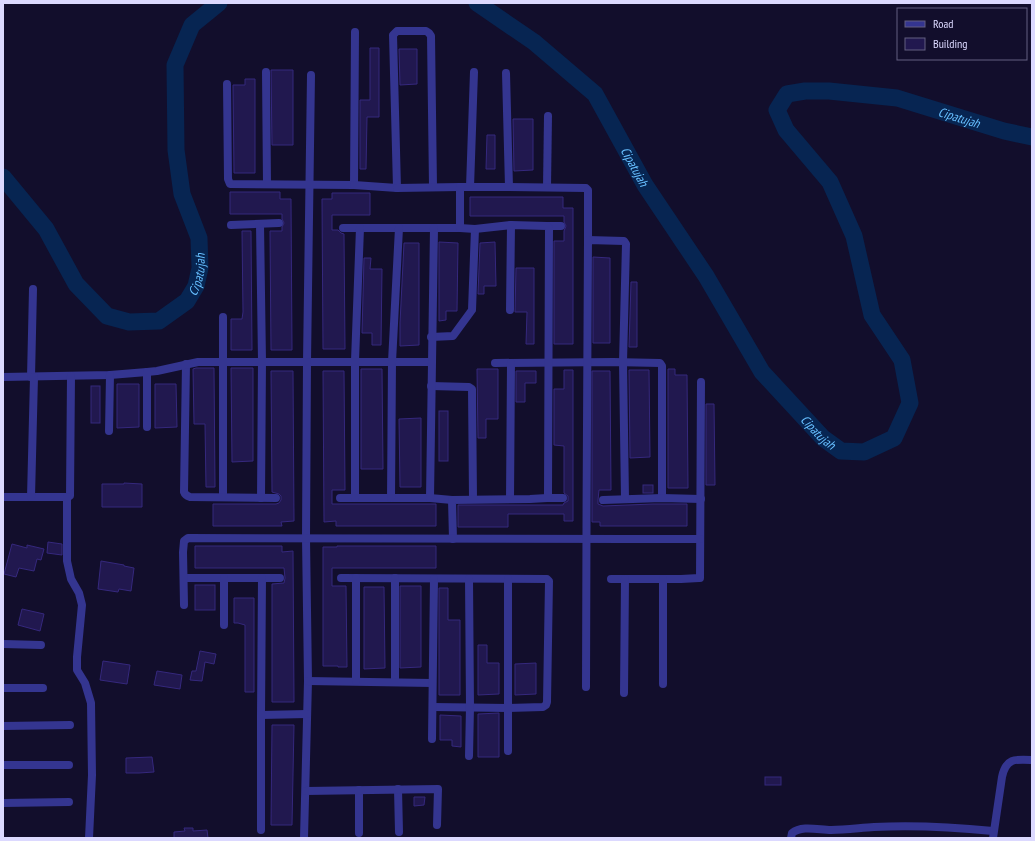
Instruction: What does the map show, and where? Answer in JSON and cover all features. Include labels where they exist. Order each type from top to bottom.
[{"type":"street","points":[[397,188],[394,35],[397,31],[426,31],[431,36],[433,187]]},
{"type":"street","points":[[354,185],[355,32]]},
{"type":"street","points":[[266,72],[267,184]]},
{"type":"street","points":[[470,187],[474,72]]},
{"type":"street","points":[[506,73],[509,187]]},
{"type":"street","points":[[304,838],[308,714],[306,538],[311,75]]},
{"type":"street","points":[[227,84],[228,181],[232,184],[354,185],[397,188],[547,187],[588,189],[586,362],[586,687]]},
{"type":"street","points":[[547,187],[548,116]]},
{"type":"street","points":[[460,187],[460,228]]},
{"type":"street","points":[[230,225],[279,223]]},
{"type":"street","points":[[260,224],[262,361],[261,498]]},
{"type":"street","points":[[510,310],[511,226]]},
{"type":"street","points":[[344,228],[475,229],[511,226],[561,226]]},
{"type":"street","points":[[548,226],[548,498]]},
{"type":"street","points":[[355,498],[355,361],[360,228]]},
{"type":"street","points":[[392,498],[392,362],[399,228]]},
{"type":"street","points":[[430,498],[431,337],[434,228]]},
{"type":"street","points":[[431,337],[453,336],[472,310],[475,229]]},
{"type":"street","points":[[588,240],[624,241],[626,244],[623,362],[625,499]]},
{"type":"street","points":[[31,497],[33,289]]},
{"type":"street","points":[[223,317],[223,497]]},
{"type":"street","points":[[3,377],[110,375],[157,371],[198,362],[222,361],[431,362]]},
{"type":"street","points":[[495,363],[623,362],[658,363],[662,366],[662,498]]},
{"type":"street","points":[[510,499],[511,363]]},
{"type":"street","points":[[186,364],[184,492],[186,495],[190,497],[276,498]]},
{"type":"street","points":[[147,372],[147,427]]},
{"type":"street","points":[[109,431],[110,375]]},
{"type":"street","points":[[3,497],[70,496],[71,376]]},
{"type":"street","points":[[611,579],[700,578],[701,382]]},
{"type":"street","points":[[431,386],[469,387],[472,389],[473,499]]},
{"type":"street","points":[[67,497],[67,561],[71,579],[79,593],[82,605],[77,670],[85,682],[90,703],[92,775],[89,838]]},
{"type":"street","points":[[340,498],[430,498],[452,500],[563,498]]},
{"type":"street","points":[[603,500],[662,498],[701,499]]},
{"type":"street","points":[[452,500],[452,539]]},
{"type":"street","points":[[184,605],[184,541],[188,538],[700,539]]},
{"type":"street","points":[[184,578],[280,578]]},
{"type":"street","points":[[224,578],[224,625]]},
{"type":"street","points":[[261,830],[262,578]]},
{"type":"street","points":[[341,578],[547,579],[549,585],[547,704],[543,707],[508,708],[432,707]]},
{"type":"street","points":[[356,578],[356,681]]},
{"type":"street","points":[[395,578],[395,682]]},
{"type":"street","points":[[432,739],[434,579]]},
{"type":"street","points":[[468,579],[470,707],[469,756]]},
{"type":"street","points":[[508,579],[508,751]]},
{"type":"street","points":[[624,693],[625,579]]},
{"type":"street","points":[[663,579],[663,684]]},
{"type":"street","points":[[3,644],[41,645]]},
{"type":"street","points":[[308,681],[432,683]]},
{"type":"street","points":[[3,688],[43,688]]},
{"type":"street","points":[[261,715],[308,714]]},
{"type":"street","points":[[3,726],[70,725]]},
{"type":"street","points":[[791,838],[792,832],[801,828],[830,830],[874,827],[933,826],[953,827],[993,834],[1004,767],[1011,760],[1032,760]]},
{"type":"street","points":[[3,765],[69,765]]},
{"type":"street","points":[[398,789],[399,832]]},
{"type":"street","points":[[306,791],[438,789],[437,825]]},
{"type":"street","points":[[359,790],[359,833]]},
{"type":"street","points":[[3,803],[69,802]]},
{"type":"building","points":[[370,48],[379,48],[379,117],[367,117],[366,169],[360,169],[360,100],[370,100]]},
{"type":"building","points":[[399,49],[417,49],[417,84],[400,85]]},
{"type":"building","points":[[271,70],[293,70],[293,145],[272,145]]},
{"type":"building","points":[[245,79],[255,79],[255,173],[234,173],[233,85],[245,85]]},
{"type":"building","points":[[513,119],[533,119],[533,170],[514,171]]},
{"type":"building","points":[[487,135],[495,135],[495,169],[486,169]]},
{"type":"building","points":[[230,192],[280,192],[280,199],[291,199],[292,350],[271,350],[270,231],[282,231],[284,223],[282,214],[230,214]]},
{"type":"building","points":[[332,193],[370,193],[370,215],[332,215],[332,230],[338,230],[344,234],[345,349],[323,349],[322,199],[332,199]]},
{"type":"building","points":[[470,197],[563,197],[563,208],[573,208],[573,344],[554,344],[554,241],[564,241],[564,231],[566,226],[564,216],[470,216]]},
{"type":"building","points":[[242,231],[251,231],[252,350],[231,350],[231,319],[242,319],[243,312]]},
{"type":"building","points":[[439,242],[458,243],[457,311],[446,311],[446,320],[439,321]]},
{"type":"building","points":[[495,242],[496,286],[484,286],[484,294],[478,294],[480,243]]},
{"type":"building","points":[[404,243],[419,243],[419,345],[400,346]]},
{"type":"building","points":[[593,257],[610,258],[610,343],[593,343]]},
{"type":"building","points":[[364,258],[371,258],[370,269],[382,269],[381,345],[372,345],[372,333],[362,333]]},
{"type":"building","points":[[516,268],[534,268],[534,344],[526,344],[527,312],[515,312]]},
{"type":"building","points":[[631,282],[637,282],[637,347],[629,347]]},
{"type":"building","points":[[214,368],[215,487],[206,487],[205,424],[194,424],[193,369]]},
{"type":"building","points":[[231,368],[253,368],[253,461],[232,462]]},
{"type":"building","points":[[361,369],[382,369],[383,469],[361,469]]},
{"type":"building","points":[[477,369],[498,369],[498,419],[486,419],[486,438],[478,438]]},
{"type":"building","points":[[668,369],[675,369],[675,375],[687,375],[688,488],[668,488]]},
{"type":"building","points":[[564,370],[573,370],[573,521],[564,521],[564,514],[508,514],[508,527],[458,527],[458,505],[563,505],[568,501],[568,496],[564,493],[564,446],[554,445],[554,389],[564,389]]},
{"type":"building","points":[[629,370],[649,370],[650,457],[630,458]]},
{"type":"building","points":[[271,371],[293,371],[294,521],[281,522],[282,526],[213,526],[213,504],[276,504],[281,500],[281,496],[279,494],[272,492]]},
{"type":"building","points":[[323,371],[344,371],[345,490],[332,490],[332,504],[436,504],[436,526],[336,526],[336,521],[324,522]]},
{"type":"building","points":[[516,371],[536,371],[536,383],[525,383],[525,402],[516,402]]},
{"type":"building","points":[[592,371],[610,371],[611,490],[599,490],[598,504],[603,506],[687,504],[687,526],[600,526],[600,522],[592,522]]},
{"type":"building","points":[[117,384],[139,384],[139,427],[117,428]]},
{"type":"building","points":[[155,384],[176,384],[177,427],[155,428]]},
{"type":"building","points":[[91,386],[100,386],[100,423],[91,423]]},
{"type":"building","points":[[706,404],[714,404],[715,485],[706,485]]},
{"type":"building","points":[[439,411],[448,411],[448,461],[439,461]]},
{"type":"building","points":[[421,418],[421,487],[400,487],[399,419]]},
{"type":"building","points":[[102,484],[142,484],[142,507],[102,507]]},
{"type":"building","points":[[643,485],[653,485],[653,493],[643,493]]},
{"type":"building","points":[[48,542],[62,544],[62,555],[47,553]]},
{"type":"building","points":[[12,544],[27,548],[27,545],[44,549],[41,560],[37,559],[34,571],[19,568],[16,577],[4,574]]},
{"type":"building","points":[[195,546],[282,546],[282,552],[293,551],[294,702],[272,702],[272,584],[284,583],[284,568],[195,568]]},
{"type":"building","points":[[436,546],[436,568],[332,568],[332,586],[346,586],[347,667],[323,666],[323,547]]},
{"type":"building","points":[[101,561],[134,568],[131,591],[119,589],[118,592],[98,589]]},
{"type":"building","points":[[195,585],[215,585],[215,610],[195,610]]},
{"type":"building","points":[[400,586],[421,586],[421,667],[400,668]]},
{"type":"building","points":[[364,587],[384,587],[385,668],[364,669]]},
{"type":"building","points":[[439,588],[448,588],[448,620],[460,620],[460,695],[439,695]]},
{"type":"building","points":[[234,598],[254,598],[254,692],[245,692],[245,625],[234,623]]},
{"type":"building","points":[[22,609],[44,614],[40,631],[18,625]]},
{"type":"building","points":[[478,645],[487,645],[487,663],[499,663],[499,694],[478,695]]},
{"type":"building","points":[[200,651],[216,654],[214,664],[205,662],[202,681],[190,680],[192,671],[196,671]]},
{"type":"building","points":[[103,661],[130,665],[127,684],[100,680]]},
{"type":"building","points":[[536,663],[536,694],[515,695],[515,664]]},
{"type":"building","points":[[157,671],[182,675],[180,689],[154,685]]},
{"type":"building","points":[[499,713],[499,757],[478,757],[478,714]]},
{"type":"building","points":[[440,715],[461,716],[461,747],[452,746],[452,740],[440,740]]},
{"type":"building","points":[[272,725],[294,725],[292,825],[271,825]]},
{"type":"building","points":[[152,757],[154,772],[126,773],[126,758]]},
{"type":"building","points":[[765,777],[781,777],[781,785],[765,785]]},
{"type":"building","points":[[414,797],[425,797],[424,805],[414,806]]},
{"type":"building","points":[[184,828],[193,828],[193,831],[207,830],[208,838],[174,838],[174,832],[185,831]]},
{"type":"waterway","name":"Cipatujah","points":[[3,177],[46,229],[76,284],[107,316],[129,322],[159,321],[187,301],[196,286],[200,268],[199,238],[182,194],[176,150],[175,65],[192,25],[219,3]]},
{"type":"waterway","name":"Cipatujah","points":[[477,3],[534,42],[595,94],[645,185],[706,276],[762,372],[823,438],[841,451],[864,452],[894,438],[910,403],[902,360],[872,315],[854,236],[830,182],[786,130],[777,110],[787,94],[805,91],[829,91],[897,98],[1004,131],[1032,137]]}]
